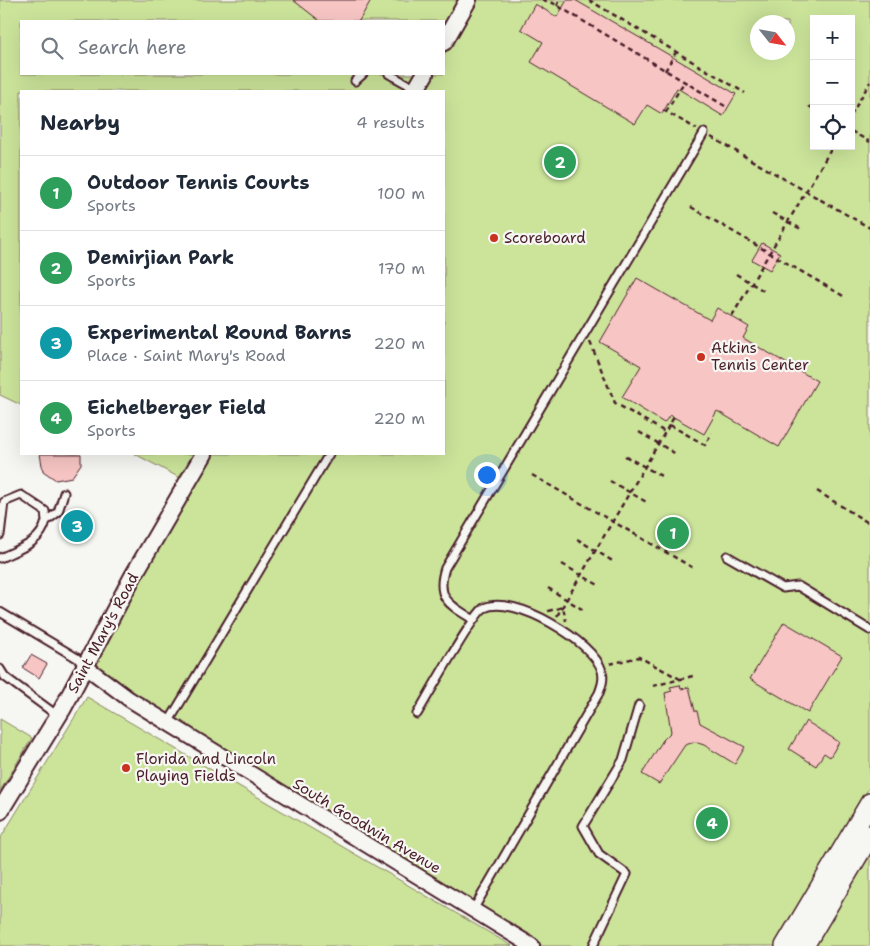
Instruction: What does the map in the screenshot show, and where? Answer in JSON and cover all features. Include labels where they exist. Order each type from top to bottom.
[{"type":"main road","points":[[785,946],[870,803]]},
{"type":"main road","points":[[804,946],[870,835]]},
{"type":"street","points":[[445,40],[468,0]]},
{"type":"street","points":[[415,90],[424,75]]},
{"type":"street","name":"Saint Mary's Road","points":[[0,810],[58,716],[86,667],[133,576],[203,455]]},
{"type":"street","name":"South Goodwin Avenue","points":[[86,667],[122,694],[168,724],[532,946]]},
{"type":"lane","points":[[355,81],[362,75]]},
{"type":"lane","points":[[391,75],[415,90]]},
{"type":"lane","points":[[474,620],[454,608],[443,596],[441,582],[445,568],[704,133]]},
{"type":"lane","points":[[168,724],[329,455]]},
{"type":"lane","points":[[46,521],[58,512],[64,493]]},
{"type":"lane","points":[[0,536],[2,502],[21,495],[45,511],[46,521],[44,529],[37,539],[0,558]]},
{"type":"lane","points":[[727,556],[783,588],[798,586],[870,630]]},
{"type":"lane","points":[[417,714],[482,608],[491,606],[508,607],[531,613],[553,624],[590,653],[602,669],[604,681],[599,693],[473,910]]},
{"type":"lane","points":[[0,612],[77,658],[86,667]]},
{"type":"lane","points":[[0,669],[6,677],[58,716]]},
{"type":"lane","points":[[593,946],[627,874],[599,854],[583,826],[623,760],[639,705]]},
{"type":"path","points":[[542,0],[557,6],[725,106]]},
{"type":"path","points":[[557,6],[560,0]]},
{"type":"path","points":[[589,0],[745,93]]},
{"type":"path","points":[[666,71],[676,52]]},
{"type":"path","points":[[684,82],[665,111],[870,228]]},
{"type":"path","points":[[855,108],[870,82]]},
{"type":"path","points":[[855,133],[870,142]]},
{"type":"path","points":[[732,316],[831,150]]},
{"type":"path","points":[[691,207],[845,297]]},
{"type":"path","points":[[772,213],[801,229]]},
{"type":"path","points":[[736,274],[764,291]]},
{"type":"path","points":[[586,331],[615,403],[665,432]]},
{"type":"path","points":[[553,624],[674,417]]},
{"type":"path","points":[[670,425],[705,445],[712,433]]},
{"type":"path","points":[[639,432],[676,454]]},
{"type":"path","points":[[625,456],[663,478]]},
{"type":"path","points":[[532,475],[695,569]]},
{"type":"path","points":[[610,481],[648,503]]},
{"type":"path","points":[[816,491],[870,524]]},
{"type":"path","points":[[576,539],[614,562]]},
{"type":"path","points":[[562,564],[600,586]]},
{"type":"path","points":[[548,588],[586,611]]},
{"type":"path","points":[[547,611],[563,607]]},
{"type":"path","points":[[563,607],[566,622]]},
{"type":"path","points":[[610,664],[639,657],[680,679]]},
{"type":"path","points":[[654,686],[693,676]]},
{"type":"green space","points":[[0,0],[457,0],[445,25],[445,20],[20,20],[20,75],[416,75],[407,90],[20,90],[20,405],[0,395]]},
{"type":"green space","points":[[476,0],[870,0],[870,786],[776,946],[543,946],[95,670],[94,663],[209,455],[445,455],[445,90],[424,90],[432,75],[445,75],[445,53]]},
{"type":"green space","points":[[137,455],[194,455],[180,478]]},
{"type":"green space","name":"Florida and Lincoln Playing Fields","points":[[87,697],[512,946],[0,946],[0,839]]},
{"type":"green space","points":[[0,719],[32,738],[0,791]]},
{"type":"green space","points":[[870,850],[870,946],[813,946]]},
{"type":"building","points":[[293,0],[371,0],[360,20],[319,20]]},
{"type":"building","points":[[567,0],[575,0],[736,94],[723,116],[677,88],[662,114],[647,105],[635,124],[531,62],[543,42],[521,29],[535,4],[557,17]]},
{"type":"building","points":[[762,243],[780,253],[770,270],[752,260]]},
{"type":"building","name":"Atkins Tennis Center","points":[[637,278],[710,320],[717,308],[749,327],[743,338],[817,381],[779,447],[717,411],[704,434],[670,415],[664,423],[622,397],[641,366],[600,342]]},
{"type":"building","points":[[40,455],[81,455],[81,464],[72,477],[56,480],[43,471]]},
{"type":"building","points":[[784,622],[842,656],[808,713],[750,679]]},
{"type":"building","points":[[31,655],[47,664],[39,678],[23,668]]},
{"type":"building","points":[[680,685],[681,689],[689,687],[700,723],[745,747],[735,764],[704,745],[695,742],[685,745],[659,784],[642,774],[663,740],[671,732],[665,693],[672,691],[670,687]]},
{"type":"building","points":[[806,721],[839,742],[830,757],[824,753],[816,766],[789,749]]},
{"type":"place","name":"Demirjian Park","points":[[560,162]]},
{"type":"place","name":"Scoreboard","points":[[494,238]]},
{"type":"place","name":"Atkins Tennis Center","points":[[701,357]]},
{"type":"place","name":"Experimental Round Barns","points":[[77,526]]},
{"type":"place","name":"Outdoor Tennis Courts","points":[[673,533]]},
{"type":"place","name":"Florida and Lincoln Playing Fields","points":[[126,768]]},
{"type":"place","name":"Eichelberger Field","points":[[712,823]]}]
